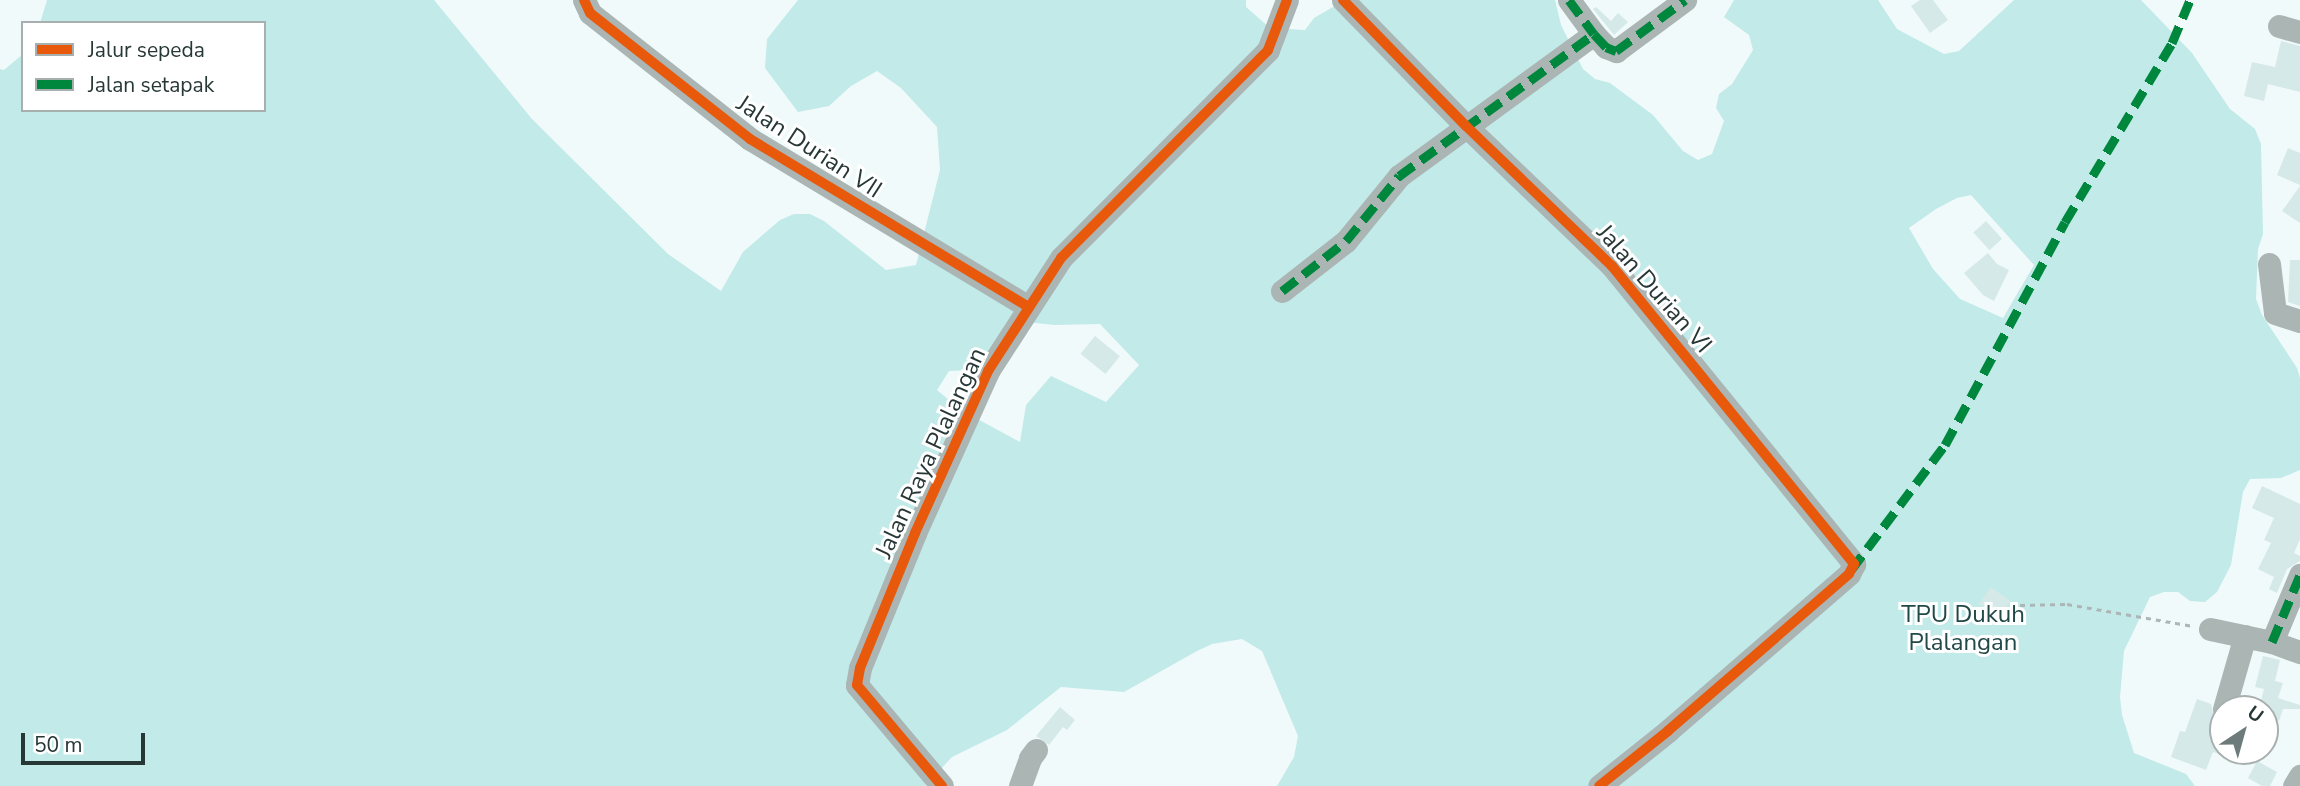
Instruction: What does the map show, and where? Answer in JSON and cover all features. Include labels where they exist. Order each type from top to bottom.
[{"type":"street","name":"Jalan Durian VII","points":[[584,0],[590,13],[750,139],[1028,307]]},
{"type":"street","name":"Jalan Raya Plalangan","points":[[942,786],[857,685],[860,668],[957,438],[988,371],[1061,258],[1268,50],[1287,0]]},
{"type":"street","name":"Jalan Durian VI","points":[[1343,0],[1466,126],[1612,266],[1854,564],[1849,573],[1689,714],[1599,786]]},
{"type":"street","points":[[1569,0],[1594,34],[1606,47],[1616,51],[1685,0]]},
{"type":"street","points":[[1282,291],[1346,241],[1399,176],[1594,34]]},
{"type":"street","points":[[2269,264],[2275,313],[2300,321]]},
{"type":"street","points":[[2272,642],[2300,575]]},
{"type":"street","points":[[2210,629],[2272,642],[2300,652]]},
{"type":"street","points":[[2228,695],[2245,636]]},
{"type":"street","points":[[1020,786],[1030,758],[1036,750]]},
{"type":"street","points":[[2294,786],[2300,775]]},
{"type":"path","points":[[2020,605],[2067,604],[2210,629]]},
{"type":"green space","name":"TPU Dukuh Plalangan","points":[[47,0],[434,0],[532,119],[668,254],[721,291],[743,252],[780,220],[794,214],[810,214],[824,221],[886,270],[916,265],[940,170],[937,127],[901,88],[877,71],[851,86],[829,106],[798,112],[765,68],[767,39],[798,0],[1246,0],[1246,7],[1270,28],[1305,30],[1314,18],[1345,0],[1555,0],[1561,25],[1583,69],[1595,79],[1610,83],[1653,115],[1683,151],[1698,160],[1712,154],[1724,121],[1716,108],[1719,94],[1732,84],[1753,50],[1749,35],[1724,17],[1734,0],[1878,0],[1897,29],[1944,54],[1959,51],[2014,0],[2141,0],[2192,53],[2230,109],[2255,129],[2261,144],[2263,234],[2258,249],[2256,299],[2262,315],[2297,368],[2300,378],[2300,470],[2281,478],[2250,479],[2243,492],[2231,565],[2217,592],[2205,602],[2190,601],[2178,592],[2164,592],[2150,597],[2124,651],[2120,697],[2122,715],[2134,753],[2186,774],[2195,786],[1277,786],[1294,757],[1298,736],[1262,651],[1242,639],[1212,644],[1124,692],[1061,687],[1007,730],[952,757],[925,786],[0,786],[0,69],[4,70],[21,56],[21,112],[266,112],[266,21],[41,21]],"holes":[[[1971,195],[2034,265],[2003,318],[1960,299],[1933,269],[1909,228],[1936,209],[1957,198]],[[1015,321],[1055,325],[1100,324],[1139,365],[1106,402],[1051,376],[1026,405],[1020,442],[961,410],[937,390],[949,371],[971,370]]]},
{"type":"building","points":[[1920,0],[1933,0],[1948,20],[1930,33],[1911,6]]},
{"type":"building","points":[[1596,7],[1611,21],[1618,13],[1628,22],[1614,35],[1593,9]]},
{"type":"building","points":[[2281,41],[2300,46],[2300,92],[2268,84],[2264,101],[2244,96],[2252,62],[2275,67]]},
{"type":"building","points":[[2288,148],[2300,153],[2300,185],[2277,175]]},
{"type":"building","points":[[2300,186],[2300,223],[2282,211]]},
{"type":"building","points":[[1986,221],[2002,239],[1989,250],[1973,232]]},
{"type":"building","points":[[1988,253],[1997,264],[2009,270],[1994,301],[1983,295],[1964,273]]},
{"type":"building","points":[[2290,260],[2300,260],[2300,306],[2288,302]]},
{"type":"building","points":[[1095,336],[1120,356],[1105,374],[1081,354]]},
{"type":"building","points":[[2262,486],[2300,504],[2300,539],[2294,553],[2300,556],[2300,561],[2287,569],[2277,593],[2269,589],[2274,577],[2258,569],[2271,543],[2264,540],[2274,518],[2252,508]]},
{"type":"building","points":[[1991,587],[2010,601],[1998,618],[1979,604]]},
{"type":"building","points":[[2263,656],[2280,660],[2275,681],[2283,683],[2279,695],[2262,695],[2264,689],[2255,687]]},
{"type":"building","points":[[2279,698],[2300,705],[2300,709],[2283,709],[2279,721]]},
{"type":"building","points":[[2197,699],[2209,703],[2209,762],[2206,770],[2171,757],[2180,731],[2185,732]]},
{"type":"building","points":[[1060,707],[1075,720],[1067,730],[1063,727],[1049,745],[1036,736]]},
{"type":"building","points":[[2255,765],[2264,765],[2277,772],[2270,786],[2262,786],[2248,778]]},
{"type":"marked path","points":[[1569,0],[1594,34]]},
{"type":"marked path","points":[[1282,291],[1346,241],[1399,176],[1594,34],[1606,47],[1616,51],[1685,0]]},
{"type":"marked path","points":[[1851,570],[1945,445],[2065,222],[2172,43],[2190,0]]},
{"type":"marked path","points":[[2272,642],[2300,575]]},
{"type":"cycle path","points":[[584,0],[590,13],[750,139],[1028,307]]},
{"type":"cycle path","points":[[942,786],[857,685],[860,668],[915,533],[988,371],[1061,258],[1268,50],[1287,0]]},
{"type":"cycle path","points":[[1343,0],[1466,126],[1612,266],[1854,564],[1849,574],[1668,731],[1599,786]]}]
